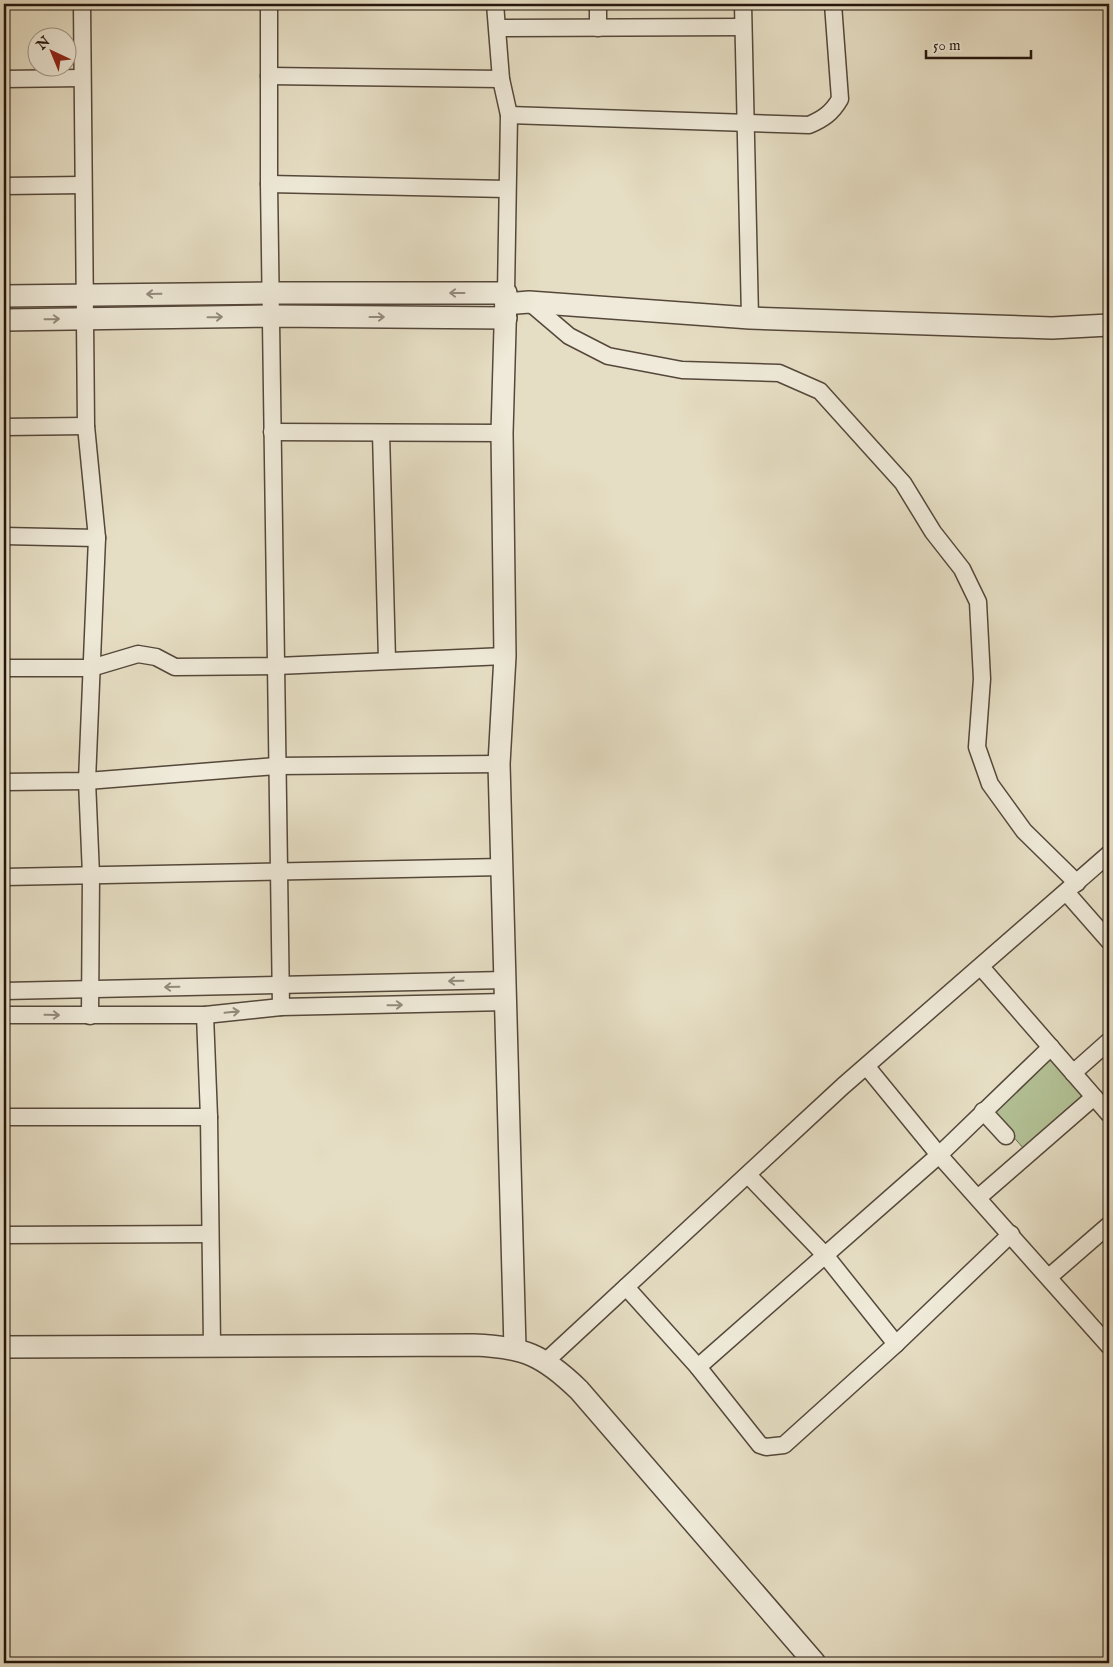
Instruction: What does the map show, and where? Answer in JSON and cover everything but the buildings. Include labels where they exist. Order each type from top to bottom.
[{"type":"street","points":[[82,4],[83,295],[86,426],[97,538],[87,781],[91,875],[90,1016]]},
{"type":"street","points":[[269,4],[269,184],[277,666],[276,766],[279,985],[281,1007]]},
{"type":"street","points":[[494,4],[498,28],[501,78],[509,115],[502,433],[505,656],[499,764],[515,1348]]},
{"type":"street","points":[[598,4],[598,28]]},
{"type":"street","points":[[743,4],[750,318]]},
{"type":"street","points":[[509,115],[809,125],[833,111],[840,99],[833,4]]},
{"type":"street","points":[[498,28],[743,27]]},
{"type":"street","points":[[269,76],[501,78]]},
{"type":"street","points":[[4,79],[82,78]]},
{"type":"street","points":[[269,184],[507,189]]},
{"type":"street","points":[[4,186],[83,185]]},
{"type":"street","points":[[4,296],[271,293],[506,305]]},
{"type":"street","points":[[528,302],[569,336],[608,356],[682,370],[779,372],[820,391],[903,483],[933,532],[962,570],[978,602],[982,679],[977,747],[990,784],[1024,831],[1072,887],[1109,942]]},
{"type":"street","points":[[4,320],[272,316],[506,305],[528,302],[750,318],[1052,328],[1109,325]]},
{"type":"street","points":[[4,427],[86,426]]},
{"type":"street","points":[[272,432],[502,433]]},
{"type":"street","points":[[381,433],[387,660]]},
{"type":"street","points":[[4,536],[97,538]]},
{"type":"street","points":[[4,668],[91,668],[138,654],[156,657],[175,667],[277,666],[505,656]]},
{"type":"street","points":[[4,782],[87,781],[276,766],[499,764]]},
{"type":"street","points":[[545,1362],[843,1086],[1109,854]]},
{"type":"street","points":[[4,877],[502,867]]},
{"type":"street","points":[[981,967],[1109,1114]]},
{"type":"street","points":[[4,990],[505,980]]},
{"type":"street","points":[[4,1015],[205,1015],[281,1007],[506,1002]]},
{"type":"street","points":[[205,1015],[209,1117],[212,1346]]},
{"type":"street","points":[[1073,1073],[1109,1041]]},
{"type":"street","points":[[698,1367],[939,1155],[1051,1048]]},
{"type":"street","points":[[867,1067],[939,1155],[979,1197],[1109,1346]]},
{"type":"street","points":[[979,1197],[1094,1097]]},
{"type":"street","points":[[983,1111],[1006,1136]]},
{"type":"street","points":[[4,1117],[209,1117]]},
{"type":"street","points":[[748,1175],[825,1255],[896,1344]]},
{"type":"street","points":[[1049,1277],[1109,1225]]},
{"type":"street","points":[[4,1235],[210,1234]]},
{"type":"street","points":[[626,1288],[698,1367],[755,1440],[766,1447],[784,1445],[792,1440],[896,1344],[1011,1234]]},
{"type":"street","points":[[4,1347],[474,1345],[515,1348],[545,1362],[578,1390],[815,1663]]},
{"type":"green space","points":[[1053,1057],[1086,1094],[1024,1149],[990,1110]]}]
